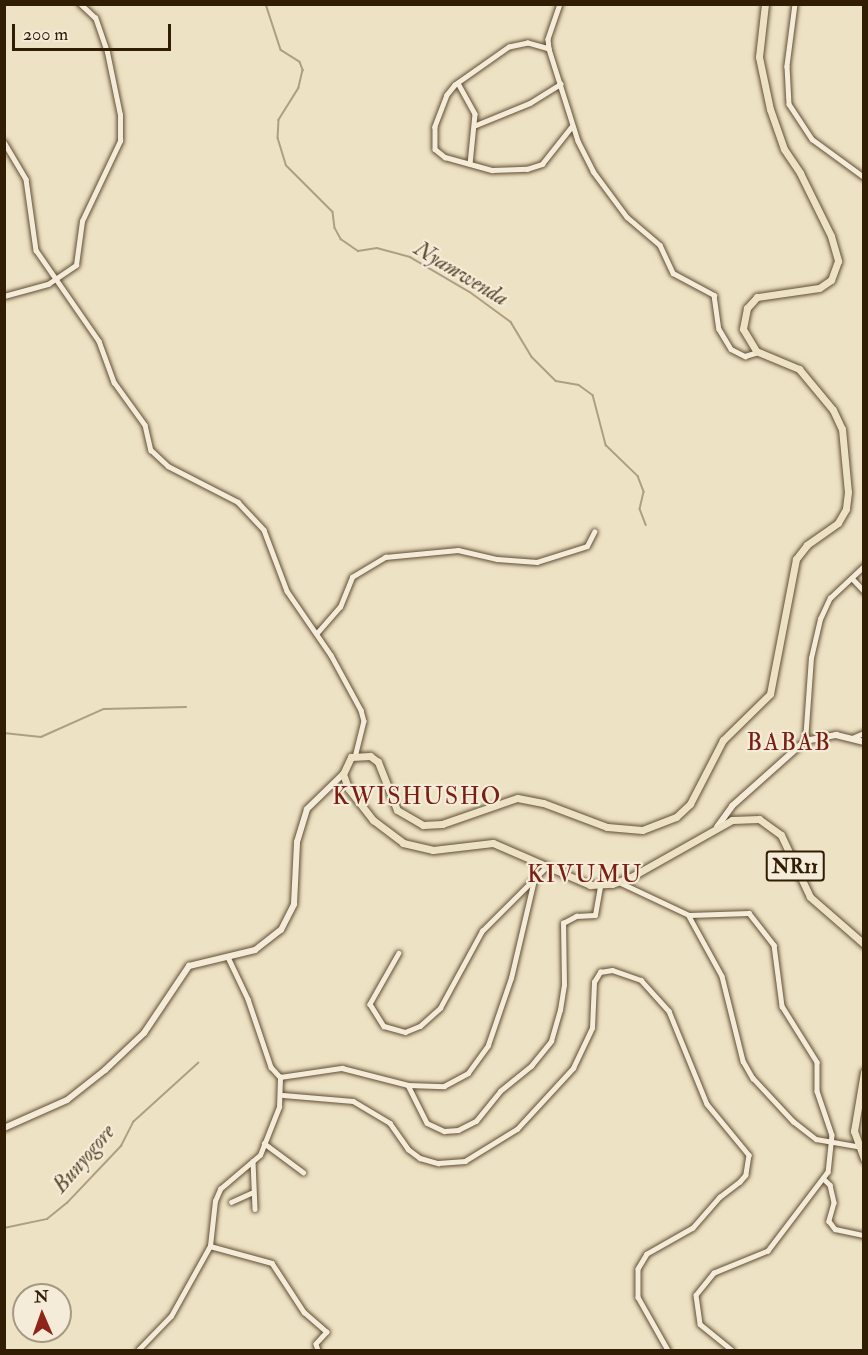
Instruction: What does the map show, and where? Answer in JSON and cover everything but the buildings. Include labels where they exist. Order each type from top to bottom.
[{"type":"highway","points":[[600,886],[493,843],[433,850],[403,843],[369,815],[343,774],[345,762],[355,756],[374,759],[392,804],[407,819],[423,825],[442,824],[517,798],[625,830],[653,826],[682,812],[700,790],[729,732],[770,694],[796,559],[807,545],[838,523],[848,502],[842,429],[833,410],[799,369],[758,352],[750,346],[743,330],[751,303],[768,292],[819,288],[831,280],[838,261],[831,236],[800,173],[784,149],[770,109],[759,57],[765,4]]},
{"type":"highway","name":"NR11","points":[[600,886],[619,881],[673,856],[717,827],[752,817],[775,829],[787,845],[804,890],[864,944]]},
{"type":"highway","points":[[864,1072],[854,1121],[856,1146],[864,1159]]},
{"type":"main road","points":[[717,827],[732,806],[806,741],[836,735],[864,742]]},
{"type":"main road","points":[[4,1128],[67,1100],[105,1070],[144,1033],[189,966],[199,960],[228,957],[255,950],[290,918],[297,842],[307,809],[343,774]]},
{"type":"street","points":[[4,296],[57,279],[76,265],[82,221],[121,135],[107,52],[95,18],[80,4]]},
{"type":"street","points":[[560,4],[548,39],[549,49],[573,126],[593,171],[620,210],[660,245],[676,276],[714,295],[719,329],[731,349],[745,356],[758,352]]},
{"type":"street","points":[[795,4],[787,66],[789,104],[812,139],[864,177]]},
{"type":"street","points":[[549,49],[528,43],[509,46],[458,83],[443,103],[434,143],[441,155],[505,172],[542,164],[573,126]]},
{"type":"street","points":[[458,83],[471,102],[476,125],[470,164]]},
{"type":"street","points":[[476,125],[530,103],[560,84]]},
{"type":"street","points":[[4,142],[26,179],[36,250],[99,341],[114,382],[142,417],[152,450],[168,466],[238,502],[264,530],[287,591],[317,633],[363,715],[355,756]]},
{"type":"street","points":[[317,633],[340,607],[351,577],[385,557],[458,550],[497,559],[537,562],[587,546],[594,532]]},
{"type":"street","points":[[806,741],[811,658],[820,619],[830,598],[864,566]]},
{"type":"street","points":[[852,578],[864,591]]},
{"type":"street","points":[[850,739],[864,733]]},
{"type":"street","points":[[399,953],[370,1004],[384,1026],[405,1032],[420,1026],[440,1008],[482,931],[547,866]]},
{"type":"street","points":[[280,1077],[342,1068],[408,1085],[454,1082],[468,1073],[484,1054],[511,978],[534,880]]},
{"type":"street","points":[[619,881],[689,915],[749,913],[774,945],[782,1005],[817,1062],[817,1091],[831,1130],[831,1163],[823,1178],[768,1251],[714,1273],[699,1288],[695,1305],[700,1324],[732,1350]]},
{"type":"street","points":[[408,1085],[427,1123],[444,1131],[458,1130],[476,1121],[500,1091],[531,1066],[551,1041],[560,1010],[564,985],[563,923],[576,916],[595,915],[600,886]]},
{"type":"street","points":[[689,915],[722,976],[747,1069],[793,1121],[816,1139],[856,1146]]},
{"type":"street","points":[[138,1350],[171,1316],[210,1246],[214,1201],[220,1188],[253,1161],[264,1143],[283,1095],[280,1077],[271,1067],[248,999],[228,957]]},
{"type":"street","points":[[283,1095],[353,1101],[390,1123],[408,1149],[420,1158],[438,1163],[465,1161],[517,1129],[573,1068],[592,1028],[594,982],[600,972],[612,970],[641,980],[669,1011],[707,1104],[749,1155],[746,1174],[740,1182],[720,1197],[693,1228],[647,1254],[638,1269],[638,1297],[668,1350]]},
{"type":"street","points":[[264,1143],[303,1172]]},
{"type":"street","points":[[253,1161],[251,1193],[255,1209]]},
{"type":"street","points":[[823,1178],[830,1185],[834,1203],[829,1221],[835,1229],[864,1234]]},
{"type":"street","points":[[231,1202],[251,1193]]},
{"type":"street","points":[[210,1246],[272,1263],[304,1312],[327,1332],[316,1344],[318,1350]]},
{"type":"waterway","name":"Nyamwenda","points":[[266,4],[281,50],[300,62],[303,70],[299,88],[279,120],[278,138],[286,165],[333,212],[335,228],[341,239],[358,251],[377,248],[410,257],[470,292],[511,322],[532,357],[556,381],[579,385],[593,395],[606,445],[638,476],[644,492],[640,509],[646,525]]},
{"type":"waterway","points":[[4,733],[41,737],[104,709],[186,707]]},
{"type":"waterway","name":"Bunyogore","points":[[4,1228],[47,1219],[67,1203],[121,1146],[133,1122],[198,1063]]},
{"type":"district","name":"BABAB","points":[[789,743]]},
{"type":"district","name":"KWISHUSHO","points":[[417,797]]},
{"type":"district","name":"KIVUMU","points":[[585,875]]}]
